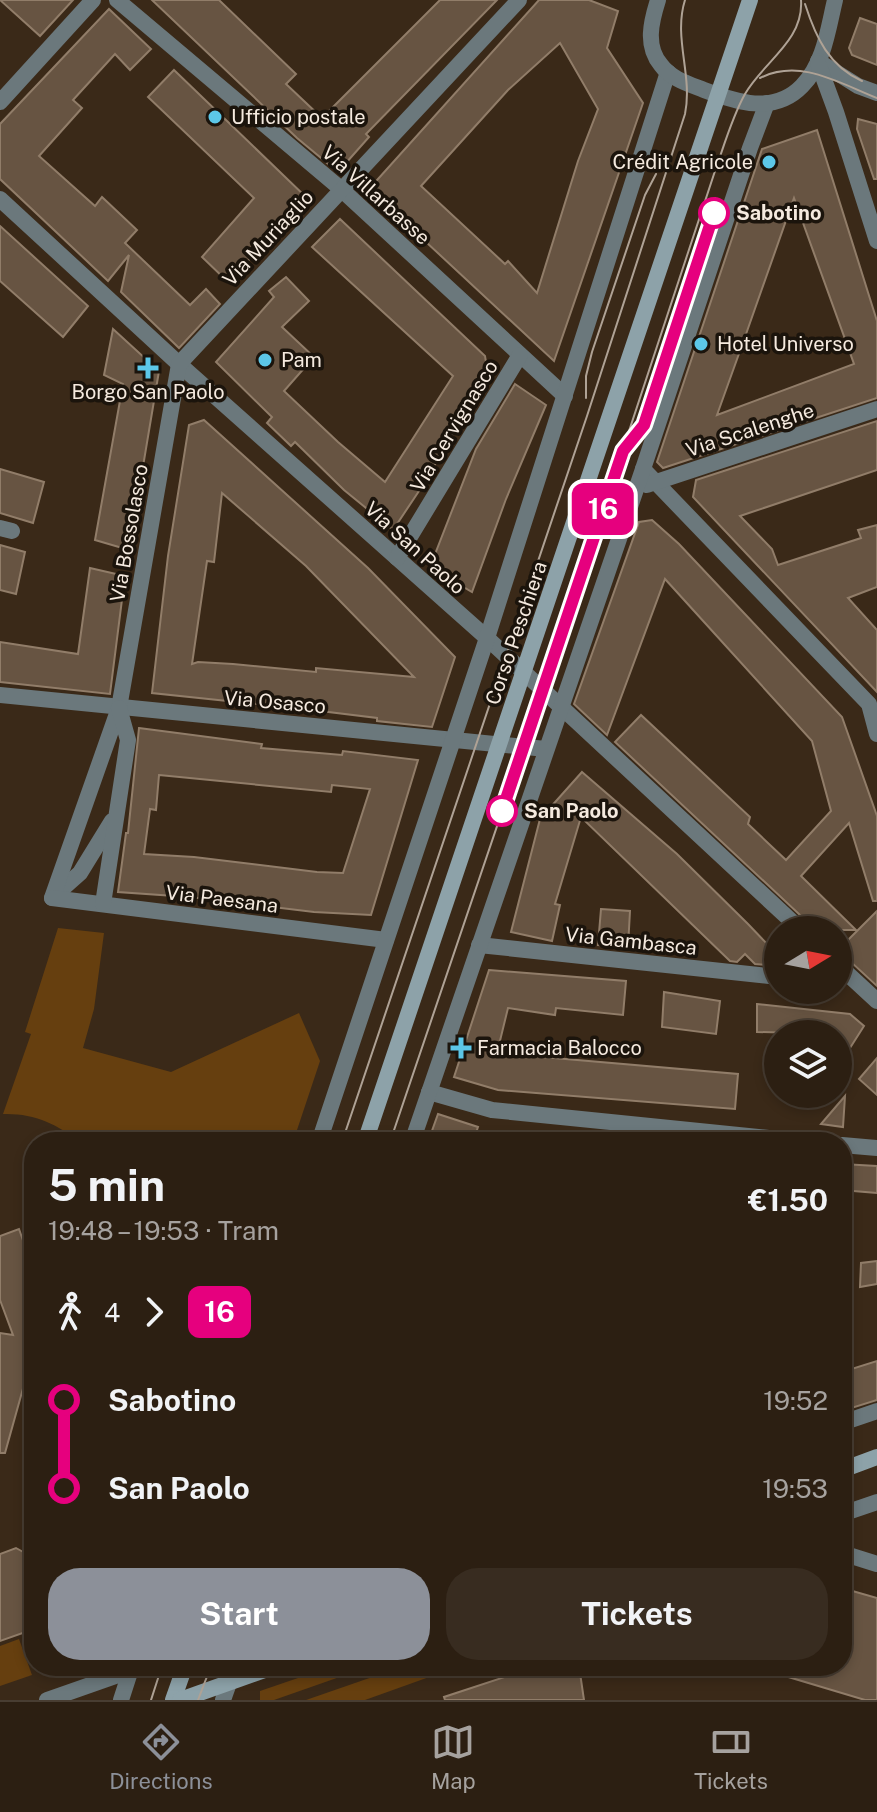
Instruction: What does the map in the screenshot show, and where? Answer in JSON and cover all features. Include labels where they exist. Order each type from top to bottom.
[{"type":"main road","name":"Corso Peschiera","points":[[368,1132],[750,0]]},
{"type":"main road","points":[[852,1466],[877,1457]]},
{"type":"main road","points":[[173,1700],[181,1676]]},
{"type":"main road","points":[[180,1700],[228,1676]]},
{"type":"street","points":[[0,102],[93,0]]},
{"type":"street","name":"Via Villarbasse","points":[[117,0],[341,189],[565,396]]},
{"type":"street","name":"Via Muriaglio","points":[[179,364],[519,0]]},
{"type":"street","points":[[658,0],[650,37],[660,65],[678,80],[741,103],[767,103],[795,93],[814,73],[835,0]]},
{"type":"street","points":[[818,62],[858,86],[877,93]]},
{"type":"street","points":[[818,62],[877,241]]},
{"type":"street","name":"Corso Peschiera","points":[[322,1132],[487,638],[668,72]]},
{"type":"street","points":[[767,103],[740,177],[649,476],[873,702],[877,734]]},
{"type":"street","name":"Via San Paolo","points":[[0,199],[179,364],[487,638],[786,916]]},
{"type":"street","name":"Via Cervignasco","points":[[397,558],[520,355]]},
{"type":"street","name":"Via Bossolasco","points":[[52,898],[119,708],[179,364]]},
{"type":"street","name":"Via Scalenghe","points":[[560,707],[635,490],[649,476],[877,409]]},
{"type":"street","name":"Via Osasco","points":[[0,695],[546,749]]},
{"type":"street","points":[[415,1132],[560,707]]},
{"type":"street","name":"Via Bossolasco","points":[[103,904],[128,740],[119,708]]},
{"type":"street","name":"Via Bossolasco","points":[[52,898],[80,873],[117,812]]},
{"type":"street","name":"Via Paesana","points":[[52,898],[386,940]]},
{"type":"street","name":"Via Gambasca","points":[[479,945],[764,976]]},
{"type":"street","points":[[852,977],[872,994]]},
{"type":"street","points":[[852,988],[872,994]]},
{"type":"street","points":[[429,1092],[492,1110],[707,1132]]},
{"type":"street","points":[[852,1146],[877,1148]]},
{"type":"street","points":[[852,1420],[877,1411]]},
{"type":"street","points":[[852,1511],[877,1502]]},
{"type":"street","points":[[852,1556],[877,1564]]},
{"type":"street","points":[[47,1700],[114,1676]]},
{"type":"street","points":[[121,1700],[132,1676]]},
{"type":"street","points":[[223,1700],[231,1676]]},
{"type":"shaded area","points":[[58,928],[104,933],[94,1009],[83,1048],[171,1072],[299,1013],[320,1061],[296,1132],[66,1132],[25,1115],[3,1114],[31,1034],[25,1032]]},
{"type":"shaded area","points":[[19,1639],[24,1653],[24,1676],[29,1676],[0,1686],[0,1646]]},
{"type":"shaded area","points":[[304,1676],[342,1676],[274,1700],[260,1700],[260,1691]]},
{"type":"shaded area","points":[[375,1676],[432,1676],[365,1700],[306,1700]]},
{"type":"building","points":[[0,0],[73,0],[40,36]]},
{"type":"building","points":[[152,0],[219,0],[296,74],[286,84],[322,118],[440,0],[497,0],[366,134],[369,137],[338,172],[297,138]]},
{"type":"building","points":[[539,0],[589,0],[618,11],[607,48],[643,103],[554,361],[369,189]],"holes":[[[560,43],[598,109],[578,161],[537,293],[508,261],[505,264],[421,186],[508,90]]]},
{"type":"building","points":[[109,9],[151,49],[130,70],[115,54],[73,100],[82,108],[39,156],[95,206],[102,197],[137,230],[125,243],[190,305],[206,289],[220,304],[179,348],[121,292],[129,255],[108,281],[0,179],[0,124]]},
{"type":"building","points":[[860,18],[877,24],[877,65],[852,55],[849,48]]},
{"type":"building","points":[[174,70],[307,198],[228,282],[202,257],[254,198],[148,97]]},
{"type":"building","points":[[858,119],[877,124],[877,179],[874,179],[857,129]]},
{"type":"building","points":[[817,130],[877,321],[877,398],[663,468],[657,462],[762,149]],"holes":[[[794,198],[854,364],[717,415]]]},
{"type":"building","points":[[340,219],[485,356],[488,374],[393,530],[344,490],[295,442],[291,446],[267,423],[272,417],[216,362],[274,297],[269,291],[286,277],[309,301],[282,327],[314,357],[284,391],[385,482],[453,376],[312,247]]},
{"type":"building","points":[[0,226],[88,306],[63,337],[0,281]]},
{"type":"building","points":[[113,329],[159,371],[129,550],[95,540],[123,384],[104,375]]},
{"type":"building","points":[[515,384],[546,405],[506,499],[472,592],[430,567],[476,449]]},
{"type":"building","points":[[204,420],[368,568],[455,657],[432,727],[312,710],[152,693],[168,556],[189,425]],"holes":[[[222,493],[306,566],[414,677],[316,668],[316,672],[233,664],[192,664],[207,561],[214,562]]]},
{"type":"building","points":[[877,421],[877,470],[740,516],[772,549],[778,565],[861,538],[858,530],[877,525],[877,587],[848,598],[877,630],[877,692],[693,497],[696,480]]},
{"type":"building","points":[[0,469],[44,482],[33,523],[0,513]]},
{"type":"building","points":[[652,520],[679,544],[842,717],[877,816],[877,901],[873,901],[849,823],[801,876],[842,916],[801,916],[615,742],[641,715],[750,817],[748,824],[786,860],[831,811],[812,741],[665,579],[607,735],[574,704],[639,522]]},
{"type":"building","points":[[0,545],[25,552],[16,594],[0,590]]},
{"type":"building","points":[[90,568],[125,576],[110,694],[0,682],[0,642],[78,654]]},
{"type":"building","points":[[139,728],[262,744],[261,748],[342,755],[343,751],[418,760],[371,915],[118,892],[128,833]],"holes":[[[159,775],[331,792],[332,785],[370,789],[343,873],[144,854],[150,809],[156,810]]]},
{"type":"building","points":[[582,772],[677,854],[764,941],[764,965],[755,964],[745,954],[737,962],[730,961],[581,817],[555,904],[560,905],[552,941],[511,932],[540,819]]},
{"type":"building","points":[[601,909],[630,911],[628,947],[598,945]]},
{"type":"building","points":[[877,911],[877,986],[852,963],[852,936]]},
{"type":"building","points":[[489,970],[626,981],[623,1015],[556,1008],[555,1015],[508,1008],[497,1053],[738,1074],[735,1109],[498,1090],[454,1077]]},
{"type":"building","points":[[664,992],[720,1001],[716,1034],[662,1027]]},
{"type":"building","points":[[757,1004],[850,1014],[864,1026],[852,1045],[852,1020],[764,1020],[764,1032],[757,1032]]},
{"type":"building","points":[[877,1058],[877,1095],[859,1079]]},
{"type":"building","points":[[835,1108],[844,1108],[843,1127],[821,1124]]},
{"type":"building","points":[[438,1114],[478,1127],[476,1132],[432,1132]]},
{"type":"building","points":[[852,1165],[877,1166],[877,1193],[852,1191]]},
{"type":"building","points":[[19,1229],[24,1243],[24,1385],[5,1453],[0,1453],[0,1333],[13,1335],[0,1300],[0,1236]]},
{"type":"building","points":[[877,1261],[877,1284],[860,1287],[861,1263]]},
{"type":"building","points":[[877,1361],[877,1400],[852,1408],[852,1369]]},
{"type":"building","points":[[16,1548],[24,1552],[24,1633],[0,1641],[0,1554]]},
{"type":"building","points":[[852,1591],[877,1598],[877,1700],[865,1700],[785,1676],[852,1676]]},
{"type":"building","points":[[508,1676],[580,1676],[584,1700],[445,1700],[444,1697]]},
{"type":"tram line","points":[[345,1132],[587,416],[685,114],[687,85],[681,28],[685,0]]},
{"type":"tram line","points":[[393,1132],[728,132],[745,94],[796,27],[801,0]]},
{"type":"tram line","points":[[805,4],[825,50],[841,67],[862,81]]},
{"type":"tram line","points":[[760,78],[775,73],[805,72],[877,98]]},
{"type":"tram line","points":[[586,398],[586,376],[592,352],[645,195],[656,174]]},
{"type":"tram line","points":[[630,442],[644,425],[712,221],[715,198]]},
{"type":"tram line","name":"16","points":[[502,811],[623,451],[644,425],[714,213]]},
{"type":"tram line","points":[[151,1700],[159,1676]]},
{"type":"tram line","points":[[198,1700],[207,1676]]},
{"type":"place","name":"Ufficio postale","points":[[215,117]]},
{"type":"place","name":"Crédit Agricole","points":[[769,162]]},
{"type":"place","name":"Sabotino","points":[[714,213]]},
{"type":"place","name":"Hotel Universo","points":[[701,344]]},
{"type":"place","name":"Pam","points":[[265,360]]},
{"type":"place","name":"Borgo San Paolo","points":[[148,368]]},
{"type":"place","name":"San Paolo","points":[[502,811]]},
{"type":"place","name":"Farmacia Balocco","points":[[461,1048]]}]
